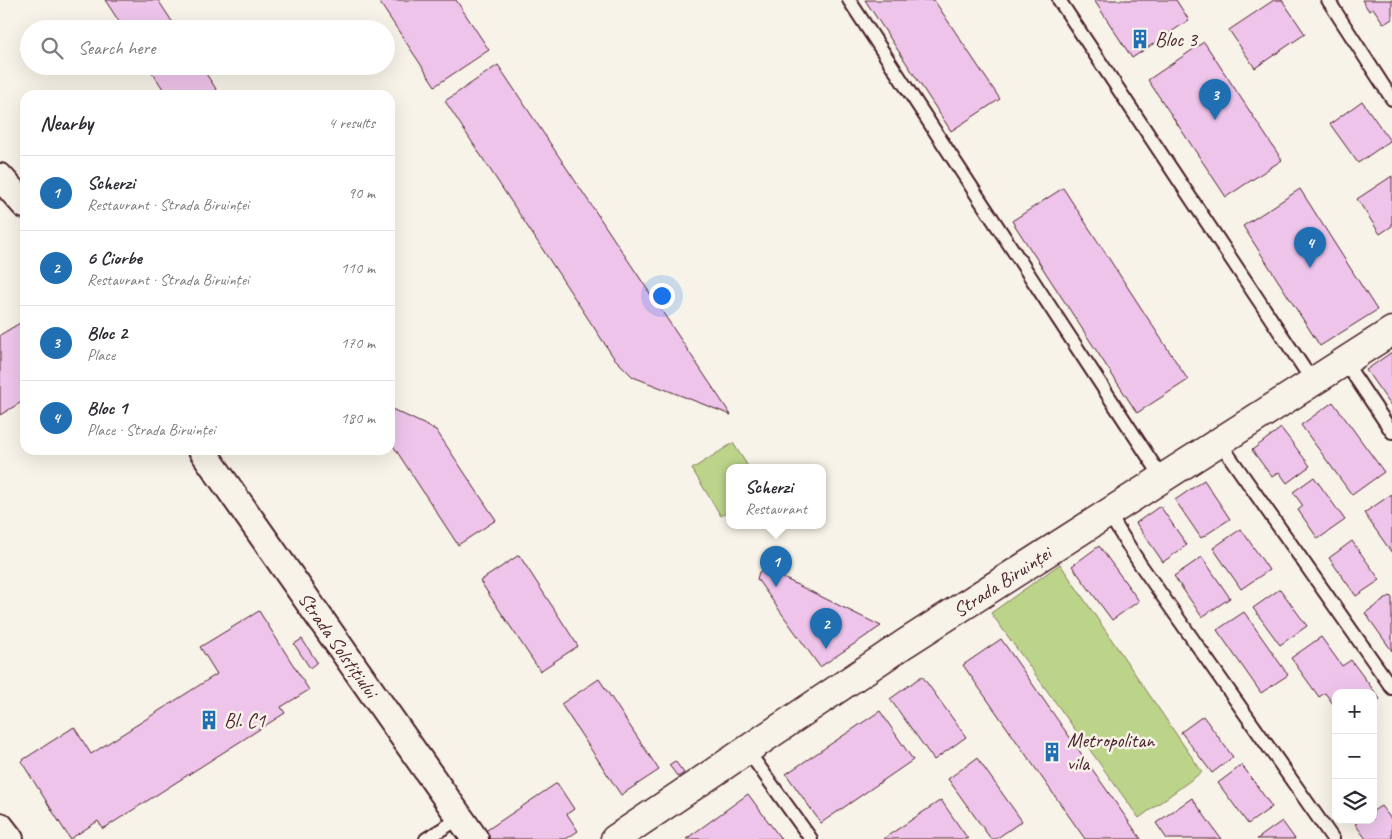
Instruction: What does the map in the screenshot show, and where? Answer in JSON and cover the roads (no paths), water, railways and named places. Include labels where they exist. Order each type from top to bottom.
[{"type":"street","points":[[0,177],[20,199]]},
{"type":"street","name":"Strada Biruinței","points":[[631,835],[747,750],[904,644],[1392,331]]},
{"type":"street","name":"Strada Solstițiului","points":[[206,455],[475,839]]},
{"type":"street","points":[[0,826],[10,839]]},
{"type":"lane","points":[[849,0],[1163,478]]},
{"type":"lane","points":[[1059,0],[1313,382]]},
{"type":"lane","points":[[1328,0],[1392,99]]},
{"type":"lane","points":[[1345,362],[1392,432]]},
{"type":"lane","points":[[1220,443],[1392,688]]},
{"type":"lane","points":[[1108,513],[1140,564],[1333,839]]},
{"type":"lane","points":[[747,750],[811,839]]},
{"type":"lane","points":[[426,839],[460,818]]},
{"type":"place","name":"Bloc 3","points":[[1140,39]]},
{"type":"place","name":"Bloc 2","points":[[1215,120]]},
{"type":"place","name":"Bloc 1","points":[[1310,268]]},
{"type":"place","name":"Scherzi","points":[[776,587]]},
{"type":"place","name":"6 Ciorbe","points":[[826,649]]},
{"type":"place","name":"Bl. C1","points":[[209,720]]},
{"type":"place","name":"Metropolitan vila","points":[[1052,752]]}]
